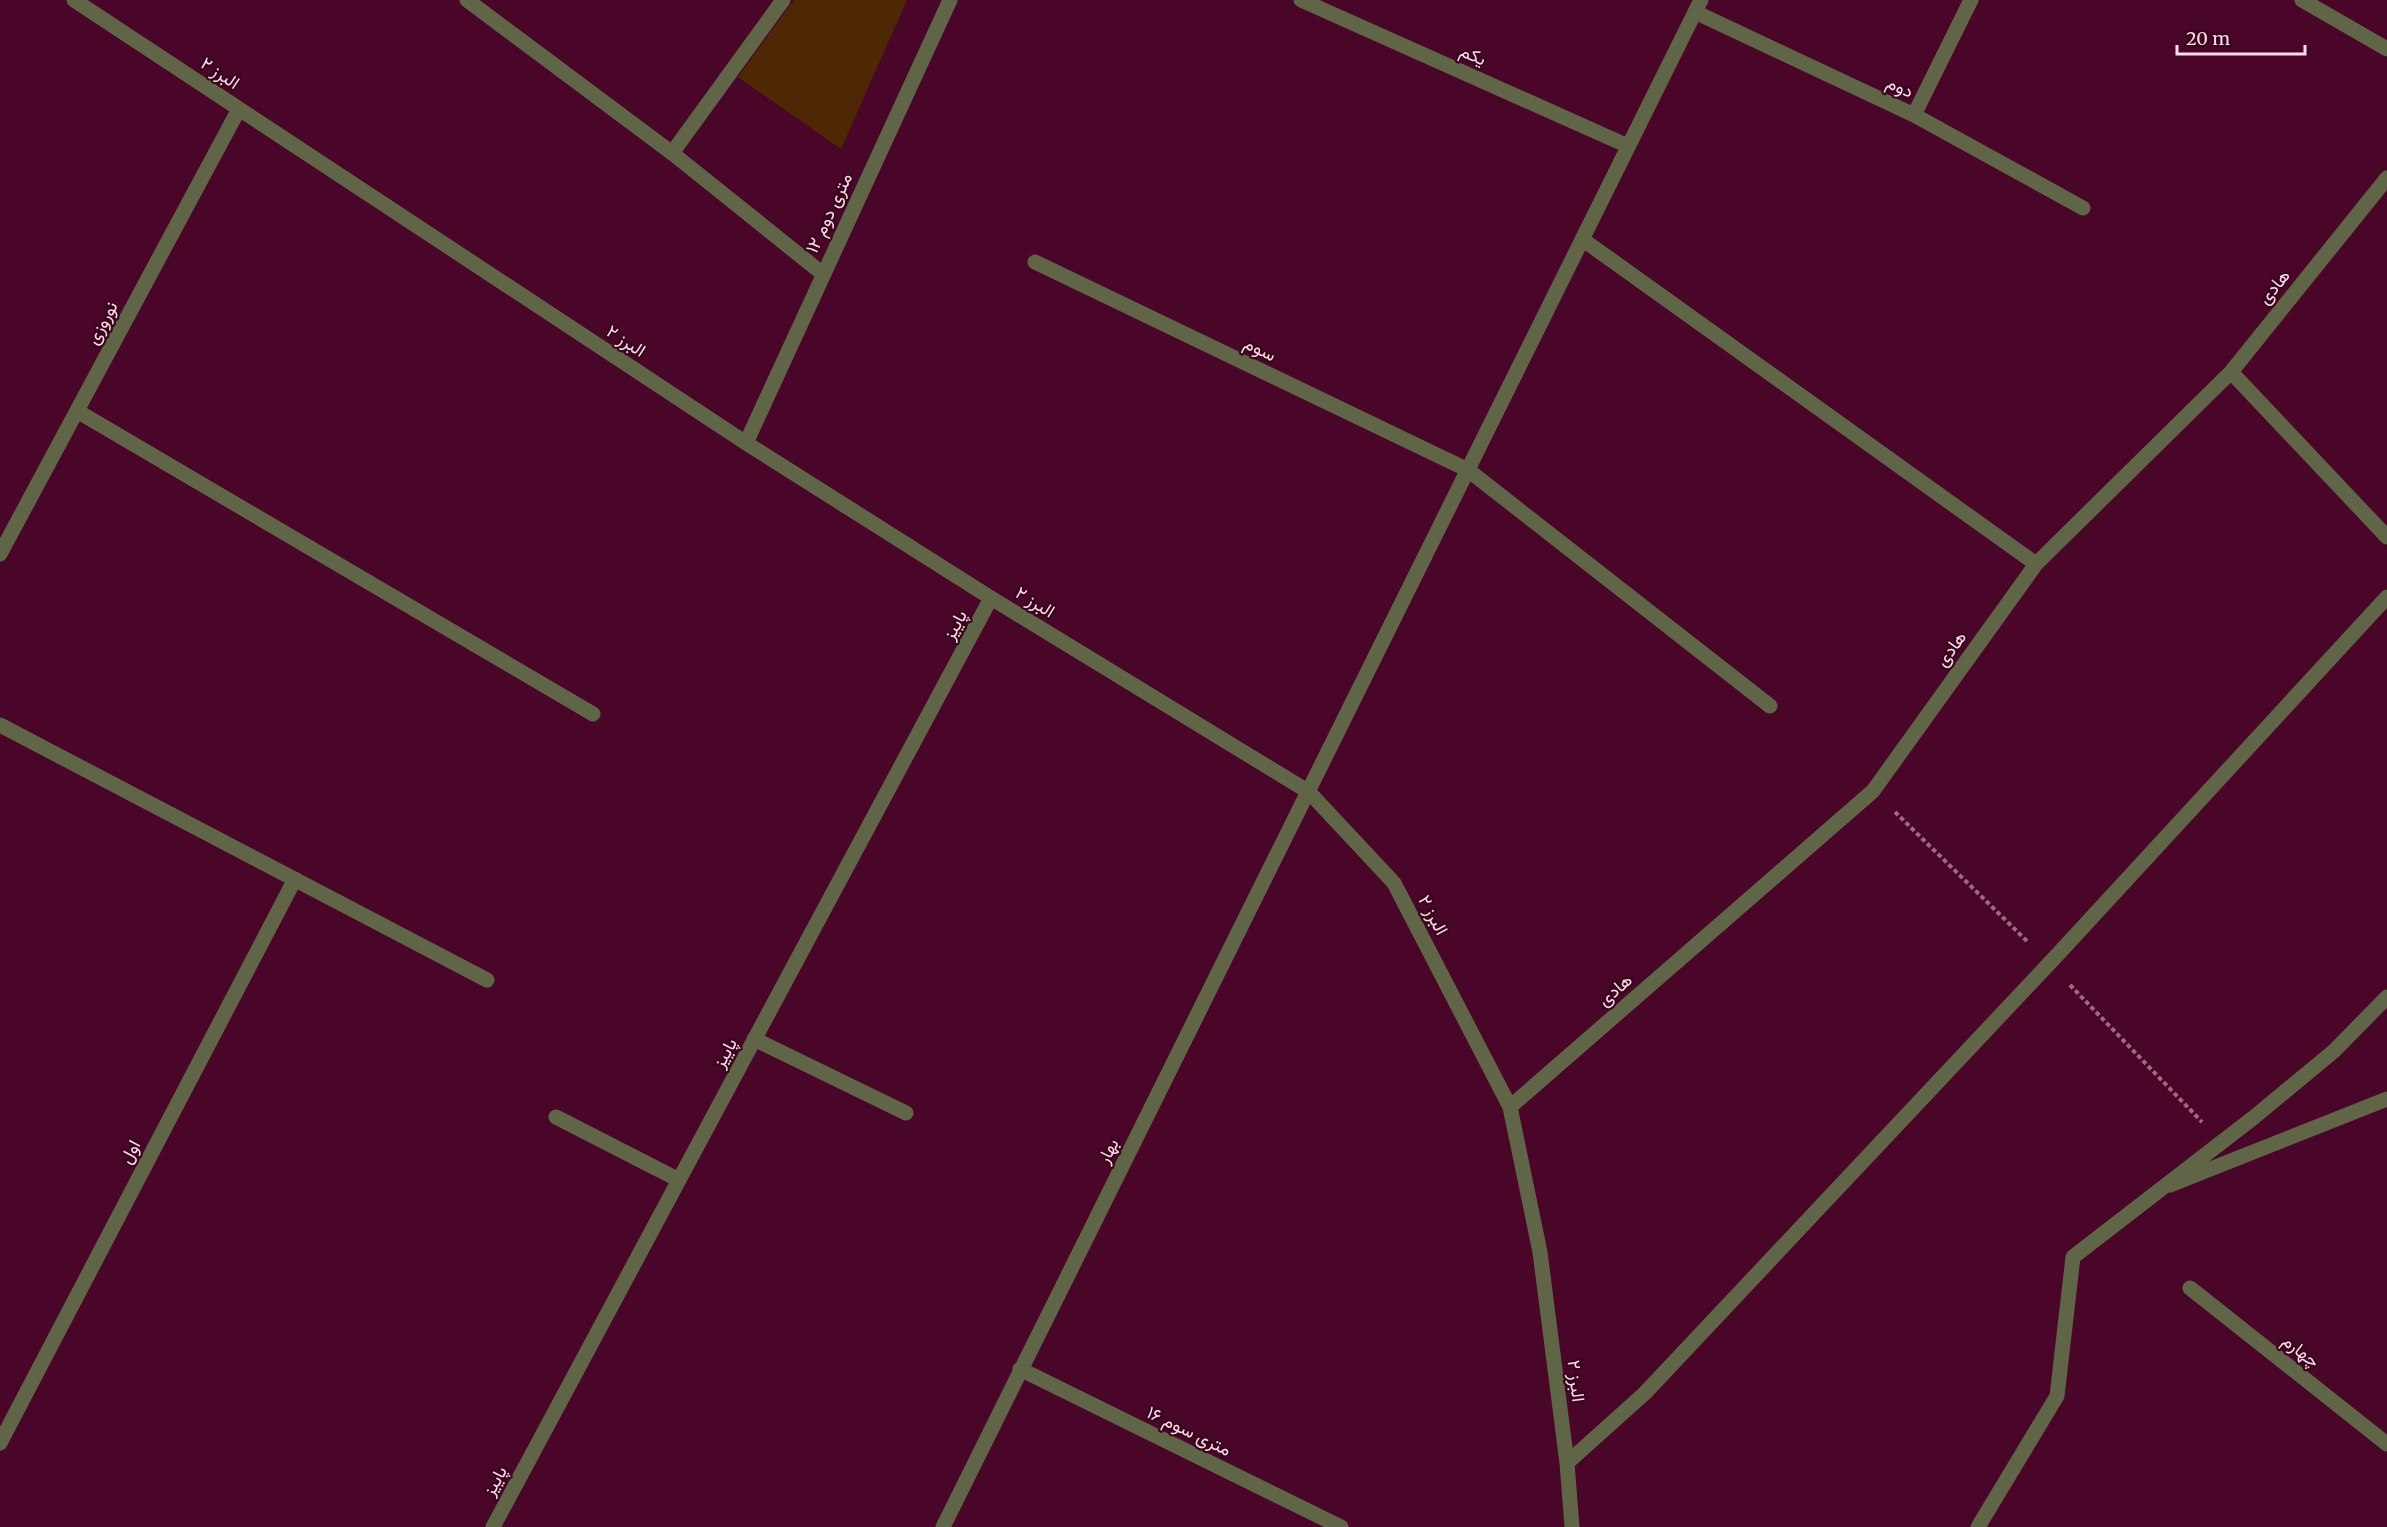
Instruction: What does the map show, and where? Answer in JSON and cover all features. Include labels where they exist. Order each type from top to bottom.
[{"type":"street","name":"البرز ۲","points":[[74,0],[746,443],[992,598],[1309,792],[1394,883],[1510,1107],[1540,1252],[1567,1463],[1572,1527]]},
{"type":"street","points":[[467,0],[672,153],[823,274]]},
{"type":"street","points":[[672,153],[783,0]]},
{"type":"street","name":"۱۲ متری دوم","points":[[746,443],[950,0]]},
{"type":"street","name":"یکم","points":[[1301,0],[1628,146]]},
{"type":"street","points":[[1914,115],[1971,0]]},
{"type":"street","points":[[2302,0],[2387,49]]},
{"type":"street","name":"بهار","points":[[943,1527],[1698,6]]},
{"type":"street","name":"دوم","points":[[1698,6],[1914,115],[2083,208]]},
{"type":"street","name":"نوروزی","points":[[0,554],[239,109]]},
{"type":"street","name":"هادی","points":[[1510,1107],[1873,791],[2036,564],[2231,372],[2387,178]]},
{"type":"street","points":[[1582,239],[2036,564]]},
{"type":"street","name":"سوم","points":[[1035,262],[1468,470],[1770,706]]},
{"type":"street","points":[[2231,372],[2387,537]]},
{"type":"street","points":[[77,411],[593,714]]},
{"type":"street","points":[[1567,1463],[1645,1393],[2060,952],[2387,597]]},
{"type":"street","name":"پاییز","points":[[493,1527],[992,598]]},
{"type":"street","points":[[0,725],[488,980]]},
{"type":"street","name":"اول","points":[[0,1443],[294,879]]},
{"type":"street","points":[[1978,1527],[2057,1396],[2073,1257],[2334,1051],[2387,997]]},
{"type":"street","points":[[754,1039],[906,1113]]},
{"type":"street","points":[[2163,1188],[2387,1098]]},
{"type":"street","points":[[556,1117],[679,1180]]},
{"type":"street","name":"چهارم","points":[[2190,1288],[2387,1444]]},
{"type":"street","name":"۱۶ متری سوم","points":[[1020,1369],[1341,1527]]},
{"type":"shaded area","points":[[794,0],[907,0],[841,149],[738,77]]}]
